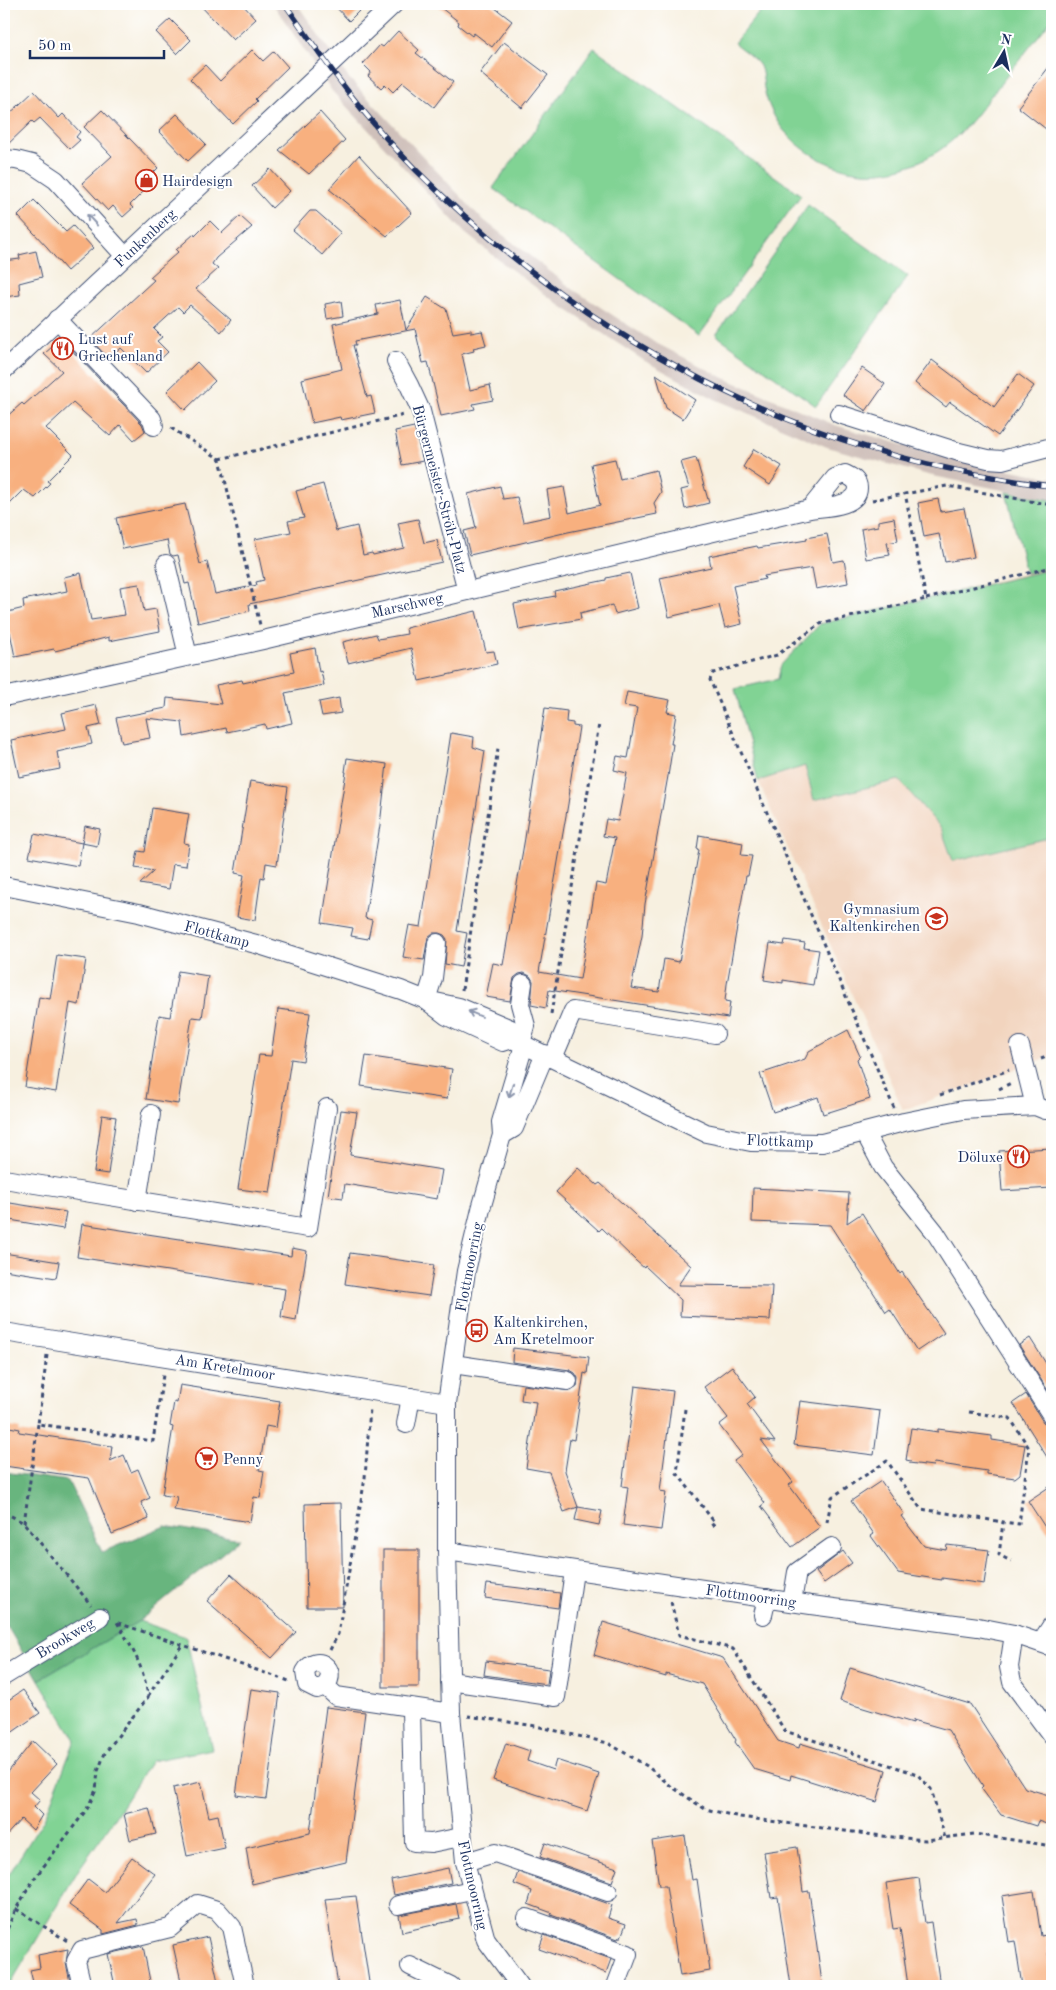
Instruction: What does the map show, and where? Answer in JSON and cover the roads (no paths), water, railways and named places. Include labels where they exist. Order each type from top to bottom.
[{"type":"street","name":"Funkenberg","points":[[4,370],[394,4]]},
{"type":"street","points":[[4,159],[32,164],[50,175],[125,256]]},
{"type":"street","points":[[57,319],[151,420]]},
{"type":"street","name":"Bürgermeister-Ströh-Platz","points":[[396,362],[410,385],[421,411],[467,591]]},
{"type":"street","points":[[840,414],[988,459],[1002,460],[1052,447]]},
{"type":"street","name":"Marschweg","points":[[4,696],[263,640],[810,509],[849,502],[856,495],[858,488],[853,477],[840,474],[829,484],[810,509]]},
{"type":"street","points":[[166,564],[188,656]]},
{"type":"street","name":"Flottkamp","points":[[4,890],[139,913],[247,942],[401,990],[426,1000],[459,1007],[511,1030],[519,1042]]},
{"type":"street","points":[[426,1000],[433,978],[437,943]]},
{"type":"street","name":"Flottmoorring","points":[[520,1986],[486,1940],[465,1862],[450,1713],[447,1403],[466,1271],[502,1135],[501,1122],[519,1042],[526,1026],[520,1004],[523,984]]},
{"type":"street","name":"Flottkamp","points":[[426,1000],[447,1016],[503,1042],[519,1042],[706,1133],[751,1142],[822,1143],[904,1122],[963,1110],[1044,1108],[1044,1100],[1052,1098]]},
{"type":"street","name":"Flottmoorring","points":[[502,1135],[514,1128],[573,1011],[715,1034]]},
{"type":"street","points":[[1020,1046],[1025,1064],[1044,1108]]},
{"type":"street","points":[[4,1179],[308,1228],[327,1108]]},
{"type":"street","points":[[137,1201],[151,1114]]},
{"type":"street","points":[[865,1133],[883,1168],[935,1232],[1052,1416]]},
{"type":"street","name":"Am Kretelmoor","points":[[4,1332],[447,1403]]},
{"type":"street","points":[[453,1364],[568,1381]]},
{"type":"street","points":[[406,1424],[410,1397]]},
{"type":"street","points":[[792,1602],[797,1572],[832,1547]]},
{"type":"street","name":"Flottmoorring","points":[[447,1551],[666,1584],[765,1606],[792,1602],[809,1612],[1014,1634],[1047,1645]]},
{"type":"street","points":[[450,1681],[556,1697],[574,1571]]},
{"type":"street","name":"Brookweg","points":[[4,1676],[109,1620]]},
{"type":"street","points":[[1047,1645],[1052,1625]]},
{"type":"street","points":[[1014,1634],[1008,1667],[1012,1682],[1052,1736]]},
{"type":"street","points":[[314,1663],[326,1666],[330,1674],[328,1683],[325,1686],[313,1688],[305,1680],[305,1672],[310,1665],[314,1663]]},
{"type":"street","points":[[325,1686],[336,1696],[411,1709],[450,1713]]},
{"type":"street","points":[[411,1709],[414,1842],[431,1842],[462,1837]]},
{"type":"street","points":[[465,1862],[495,1853],[608,1892]]},
{"type":"street","points":[[398,1905],[472,1890]]},
{"type":"street","points":[[82,1986],[76,1961],[82,1950],[170,1928],[198,1904],[217,1910],[232,1927],[245,1986]]},
{"type":"street","points":[[527,1918],[628,1954],[616,1986]]},
{"type":"street","points":[[410,1966],[451,1986]]},
{"type":"railway","points":[[285,4],[363,111],[416,170],[476,226],[540,278],[607,325],[678,367],[752,404],[828,435],[907,459],[987,476],[1052,486]]},
{"type":"place","name":"Hairdesign","points":[[146,181]]},
{"type":"place","name":"Lust auf Griechenland","points":[[62,348]]},
{"type":"place","name":"Gymnasium Kaltenkirchen","points":[[936,918]]},
{"type":"place","name":"Döluxe","points":[[1019,1157]]},
{"type":"place","name":"Kaltenkirchen, Am Kretelmoor","points":[[477,1331]]},
{"type":"place","name":"Penny","points":[[207,1459]]}]
